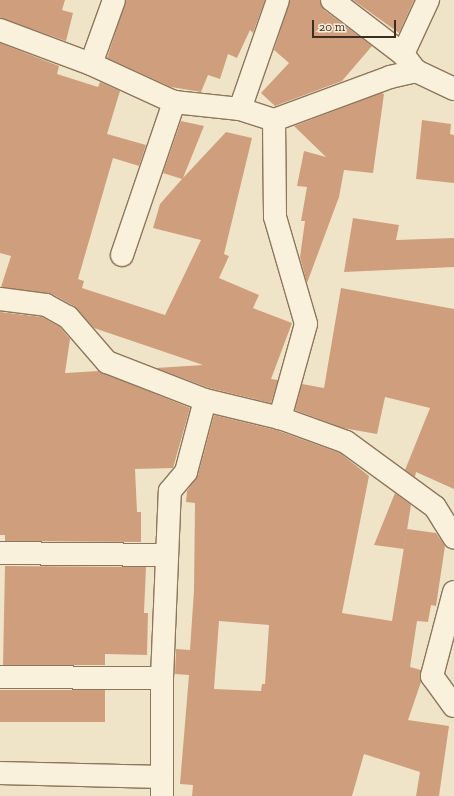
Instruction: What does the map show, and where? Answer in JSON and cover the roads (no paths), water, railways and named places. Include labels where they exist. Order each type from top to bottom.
[{"type":"street","points":[[91,64],[114,0]]},
{"type":"street","points":[[240,109],[278,0]]},
{"type":"street","points":[[332,0],[410,63],[454,89]]},
{"type":"street","points":[[0,31],[91,64],[174,102],[240,109],[274,120],[390,77],[410,63],[428,0]]},
{"type":"street","points":[[122,256],[174,102]]},
{"type":"street","points":[[274,120],[275,217],[306,324],[280,418]]},
{"type":"street","points":[[0,299],[46,305],[68,317],[107,362],[205,400],[280,418],[346,442],[435,507],[454,538]]},
{"type":"street","points":[[0,773],[162,786],[162,678],[170,491],[186,472],[205,400]]},
{"type":"street","points":[[0,553],[167,555]]},
{"type":"street","points":[[454,592],[432,676],[454,706]]},
{"type":"street","points":[[0,677],[162,678]]}]
